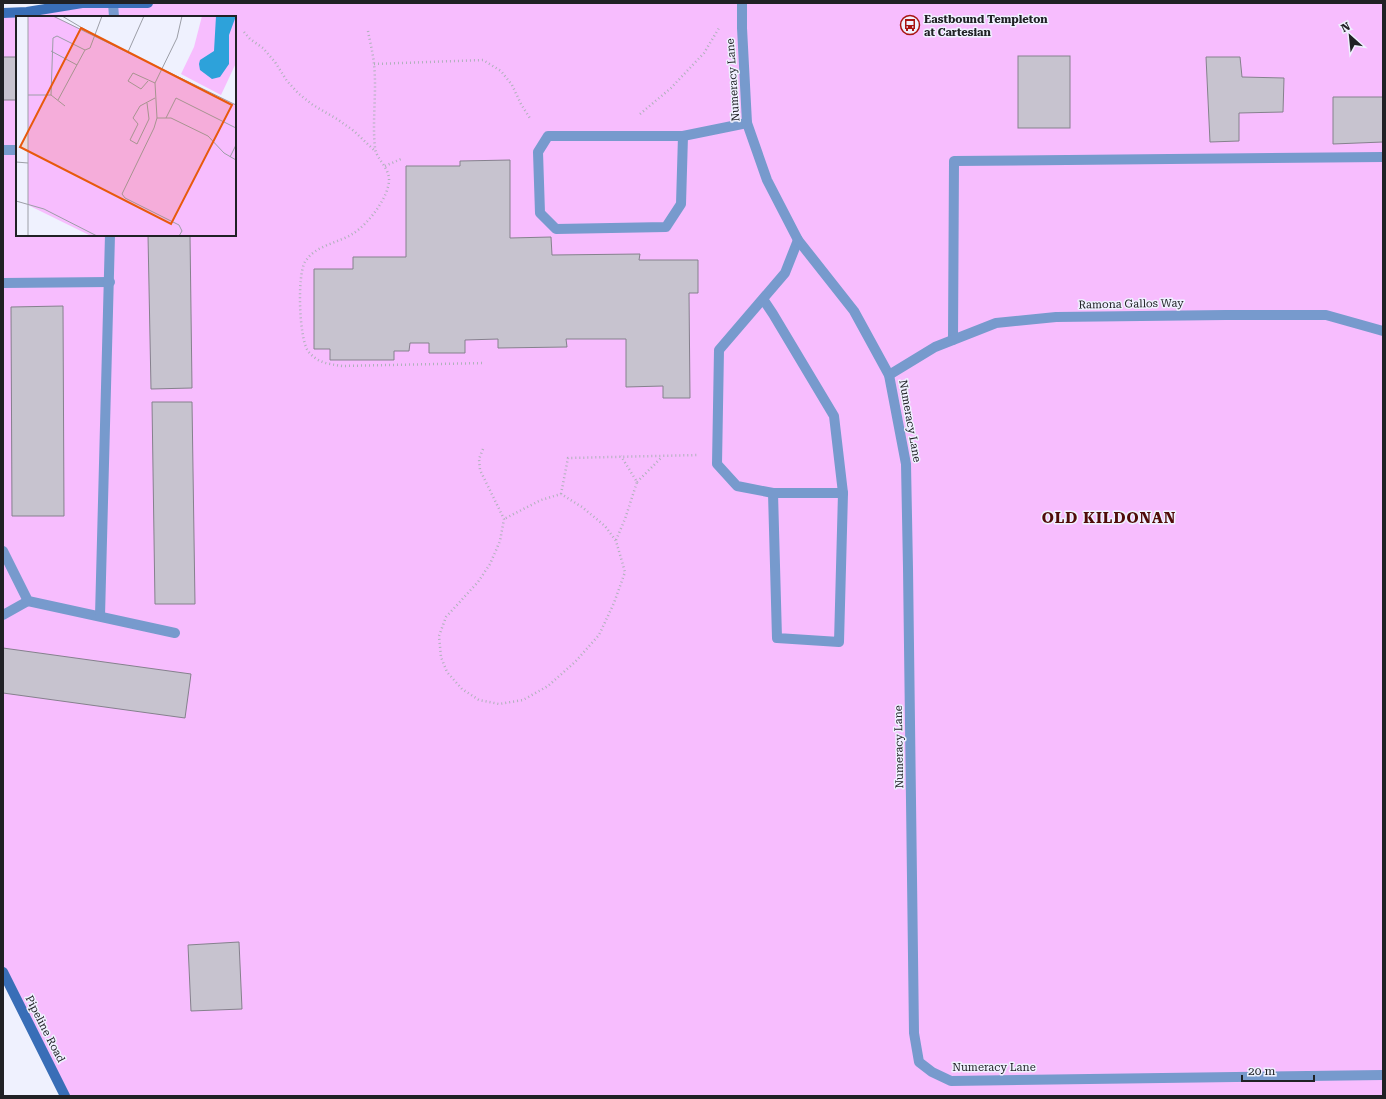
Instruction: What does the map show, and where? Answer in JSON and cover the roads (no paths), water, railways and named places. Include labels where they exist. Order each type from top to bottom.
[{"type":"street","points":[[3,13],[27,12],[82,3],[148,3]]},
{"type":"street","points":[[113,3],[114,16]]},
{"type":"street","name":"Numeracy Lane","points":[[742,3],[747,123],[767,180],[798,240],[854,311],[889,374],[906,464],[914,1033],[920,1062],[932,1072],[951,1081],[1383,1076]]},
{"type":"street","points":[[683,136],[681,204],[666,227],[556,229],[540,213],[538,152],[548,136],[683,136],[747,123]]},
{"type":"street","points":[[3,150],[16,150]]},
{"type":"street","points":[[953,340],[954,161],[1383,157]]},
{"type":"street","points":[[100,616],[110,282],[110,236]]},
{"type":"street","points":[[798,240],[785,273],[719,350],[717,464],[737,486],[772,493],[843,493]]},
{"type":"street","points":[[3,282],[110,282]]},
{"type":"street","points":[[763,299],[834,416],[843,493],[839,642],[776,638],[772,493]]},
{"type":"street","name":"Ramona Gallos Way","points":[[889,374],[935,347],[996,323],[1056,317],[1326,315],[1383,332]]},
{"type":"street","points":[[3,551],[28,602]]},
{"type":"street","points":[[3,615],[28,602],[175,633]]},
{"type":"street","name":"Pipeline Road","points":[[3,972],[65,1096]]},
{"type":"place","name":"Eastbound Templeton at Cartesian","points":[[910,25]]},
{"type":"district","name":"OLD KILDONAN","points":[[1109,518]]}]
